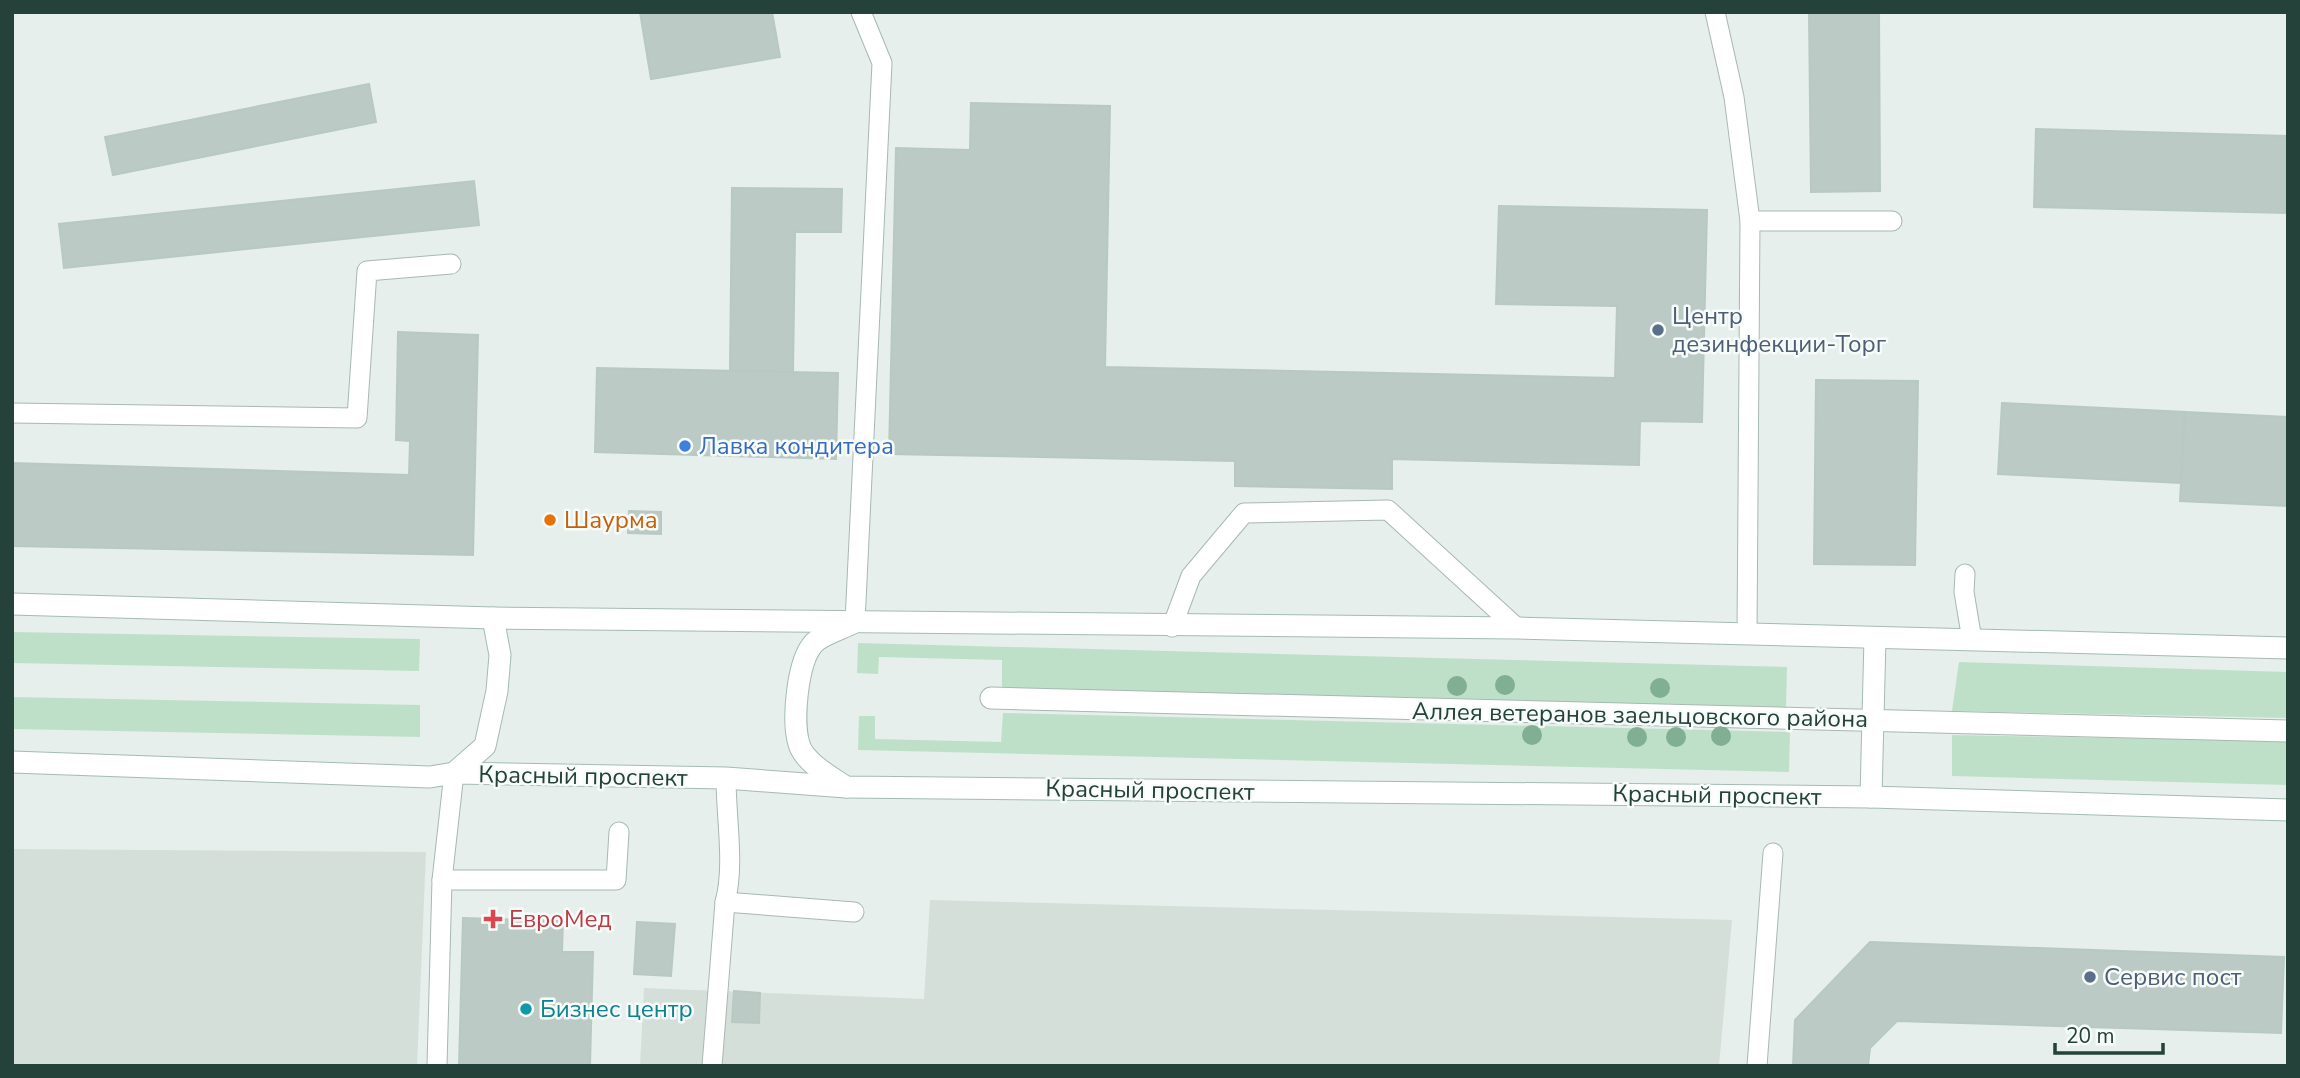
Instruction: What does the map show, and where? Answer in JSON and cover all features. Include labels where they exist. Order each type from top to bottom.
[{"type":"main road","points":[[12,604],[493,618],[1172,627],[1517,628],[2288,648]]},
{"type":"main road","points":[[454,773],[485,746],[497,691],[500,655],[493,618]]},
{"type":"main road","points":[[846,787],[816,765],[799,745],[796,701],[802,669],[814,643],[855,622]]},
{"type":"main road","points":[[1871,797],[1875,638]]},
{"type":"main road","name":"Аллея ветеранов заельцовского района","points":[[991,698],[2288,731]]},
{"type":"main road","name":"Красный проспект","points":[[12,762],[430,777],[454,773],[726,778],[846,787],[1871,797],[2288,810]]},
{"type":"lane","points":[[855,622],[882,64],[861,12]]},
{"type":"lane","points":[[1715,12],[1734,97],[1750,221],[1748,634]]},
{"type":"lane","points":[[1750,221],[1892,221]]},
{"type":"lane","points":[[12,413],[356,418],[366,271],[452,264]]},
{"type":"lane","points":[[1172,627],[1191,576],[1244,513],[1388,510],[1517,628]]},
{"type":"lane","points":[[1965,573],[1964,592],[1972,640]]},
{"type":"lane","points":[[437,1066],[442,880],[454,773]]},
{"type":"lane","points":[[712,1066],[725,902],[732,879],[726,832],[726,778]]},
{"type":"lane","points":[[442,880],[616,880],[619,832]]},
{"type":"lane","points":[[1757,1066],[1773,853]]},
{"type":"lane","points":[[725,902],[854,912]]},
{"type":"shaded area","points":[[12,849],[426,852],[417,1066],[12,1066]]},
{"type":"shaded area","points":[[930,900],[1732,920],[1719,1066],[640,1066],[644,988],[924,999]]},
{"type":"green space","points":[[12,632],[420,639],[419,671],[12,663]]},
{"type":"green space","points":[[858,643],[1787,667],[1786,708],[1002,688],[1002,660],[879,657],[878,674],[857,673]]},
{"type":"green space","points":[[1959,662],[2288,672],[2288,718],[1952,711]]},
{"type":"green space","points":[[12,697],[420,705],[420,737],[12,729]]},
{"type":"green space","points":[[1003,713],[1790,732],[1789,772],[858,750],[859,716],[875,716],[875,739],[1001,742]]},
{"type":"green space","points":[[1952,735],[2288,741],[2288,785],[1952,776]]},
{"type":"building","points":[[640,12],[772,12],[780,57],[651,79]]},
{"type":"building","points":[[1809,12],[1879,12],[1880,191],[1811,192]]},
{"type":"building","points":[[369,84],[376,122],[113,175],[105,137]]},
{"type":"building","points":[[971,103],[1110,106],[1105,367],[1615,378],[1617,306],[1496,304],[1499,206],[1707,210],[1702,422],[1640,421],[1639,465],[1392,459],[1392,489],[1235,486],[1235,461],[889,454],[896,148],[970,150]]},
{"type":"building","points":[[2036,129],[2288,136],[2288,213],[2034,207]]},
{"type":"building","points":[[474,181],[479,225],[64,268],[59,224]]},
{"type":"building","points":[[732,188],[842,189],[841,232],[795,232],[793,372],[730,371]]},
{"type":"building","points":[[398,332],[478,335],[473,555],[12,546],[12,463],[409,475],[410,441],[396,440]]},
{"type":"building","points":[[597,368],[838,373],[836,459],[595,452]]},
{"type":"building","points":[[1816,380],[1918,381],[1915,565],[1814,564]]},
{"type":"building","points":[[2002,403],[2185,412],[2181,483],[1998,474]]},
{"type":"building","points":[[2185,412],[2288,417],[2288,506],[2180,501]]},
{"type":"building","points":[[629,511],[661,512],[661,534],[628,533]]},
{"type":"building","name":"Бизнес центр","points":[[463,918],[563,921],[562,952],[593,952],[590,1066],[459,1066]]},
{"type":"building","points":[[637,922],[675,924],[671,976],[634,974]]},
{"type":"building","points":[[1870,942],[2284,957],[2281,1033],[1897,1021],[1870,1048],[1868,1066],[1793,1066],[1795,1020]]},
{"type":"building","points":[[734,991],[760,993],[759,1023],[732,1022]]},
{"type":"place","name":"Центр дезинфекции-Торг","points":[[1658,330]]},
{"type":"place","name":"Лавка кондитера","points":[[685,446]]},
{"type":"place","name":"Шаурма","points":[[550,520]]},
{"type":"place","name":"ЕвроМед","points":[[493,919]]},
{"type":"place","name":"Сервис пост","points":[[2090,977]]},
{"type":"place","name":"Бизнес центр","points":[[526,1009]]}]
